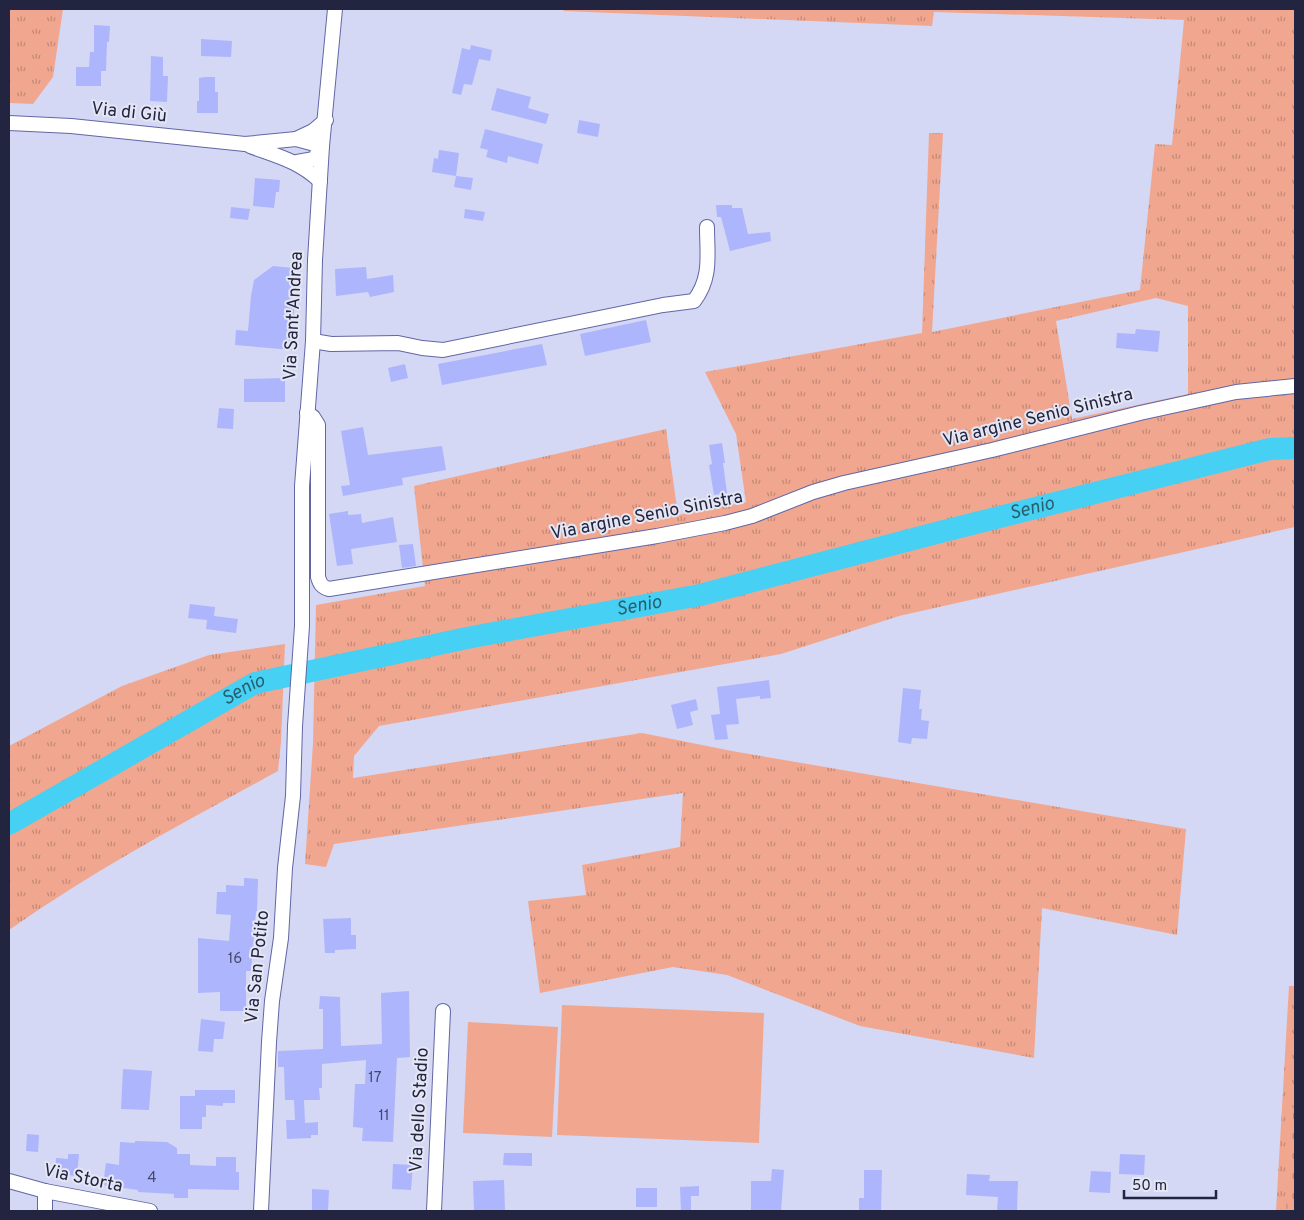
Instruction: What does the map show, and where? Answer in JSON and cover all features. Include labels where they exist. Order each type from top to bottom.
[{"type":"street","name":"Via Sant'Andrea","points":[[302,626],[302,486],[322,146],[326,120],[335,9]]},
{"type":"street","name":"Via di Giù","points":[[9,123],[71,126],[245,144],[296,139],[313,131],[326,120]]},
{"type":"street","name":"Via di Giù","points":[[296,139],[322,146]]},
{"type":"street","name":"Via di Giù","points":[[245,144],[297,162],[320,181]]},
{"type":"street","points":[[297,162],[314,158],[322,146]]},
{"type":"street","points":[[312,340],[331,344],[398,343],[443,350],[654,307],[694,301],[705,285],[707,227]]},
{"type":"street","name":"Via argine Senio Sinistra","points":[[307,413],[313,417],[318,425],[318,577],[324,588],[329,589],[657,536],[725,523],[752,516],[813,492],[844,483],[1226,394],[1295,386]]},
{"type":"street","name":"Via San Potito","points":[[260,1211],[267,1066],[272,1001],[281,938],[285,868],[293,796],[295,726],[302,626]]},
{"type":"street","name":"Via dello Stadio","points":[[434,1211],[443,1011]]},
{"type":"street","name":"Via Storta","points":[[9,1181],[45,1191],[150,1211]]},
{"type":"street","points":[[45,1191],[45,1211]]},
{"type":"green space","points":[[9,9],[63,9],[53,77],[33,104],[9,103]]},
{"type":"green space","points":[[565,9],[1295,9],[1295,527],[899,616],[781,654],[379,726],[354,756],[353,778],[642,733],[732,751],[1186,829],[1177,935],[1042,908],[1034,1058],[860,1026],[727,975],[673,967],[540,993],[528,901],[586,895],[582,865],[680,847],[683,793],[334,844],[326,867],[305,864],[313,743],[316,605],[425,586],[414,486],[666,429],[678,515],[746,502],[736,434],[705,372],[922,333],[929,133],[943,133],[932,332],[1140,290],[1155,144],[1172,145],[1184,20],[934,12],[932,26],[563,11]],"holes":[[[1156,298],[1188,306],[1188,394],[1072,419],[1056,321]]]},
{"type":"green space","points":[[285,644],[278,771],[175,827],[107,867],[9,930],[9,746],[122,686],[209,655]]},
{"type":"green space","points":[[1289,986],[1295,986],[1295,1211],[1276,1211]]},
{"type":"green space","points":[[562,1005],[764,1013],[759,1143],[557,1135]]},
{"type":"green space","points":[[468,1022],[558,1027],[552,1137],[463,1133]]},
{"type":"green space","points":[[1295,1088],[1295,1211],[1286,1211]]},
{"type":"building","points":[[94,25],[110,26],[109,42],[107,42],[106,71],[101,71],[101,86],[76,86],[76,67],[89,67],[90,52],[94,52]]},
{"type":"building","points":[[201,39],[232,41],[231,57],[201,56]]},
{"type":"building","points":[[471,45],[492,50],[490,61],[479,59],[472,85],[464,84],[461,95],[452,93],[462,48],[470,50]]},
{"type":"building","points":[[151,56],[163,57],[163,76],[168,76],[167,102],[150,101]]},
{"type":"building","points":[[215,77],[215,92],[218,92],[218,113],[197,113],[199,78]]},
{"type":"building","points":[[497,88],[531,97],[528,108],[549,114],[546,124],[491,110]]},
{"type":"building","points":[[579,120],[600,124],[598,137],[577,133]]},
{"type":"building","points":[[485,129],[543,144],[538,164],[508,156],[507,163],[486,157],[488,150],[480,148]]},
{"type":"building","points":[[439,150],[459,153],[456,176],[432,172],[434,158],[438,159]]},
{"type":"building","points":[[456,176],[473,178],[471,190],[454,187]]},
{"type":"building","points":[[255,178],[280,180],[279,192],[276,192],[274,208],[253,206]]},
{"type":"building","points":[[716,205],[732,205],[732,208],[742,208],[748,234],[770,232],[771,241],[730,251],[721,217],[717,217]]},
{"type":"building","points":[[231,207],[250,209],[248,220],[230,218]]},
{"type":"building","points":[[465,209],[485,212],[483,221],[464,218]]},
{"type":"building","points":[[273,266],[293,268],[289,307],[294,307],[293,350],[235,345],[236,330],[248,331],[254,280]]},
{"type":"building","points":[[366,267],[367,279],[393,275],[394,292],[370,297],[368,292],[336,296],[335,269]]},
{"type":"building","points":[[646,320],[651,342],[585,356],[580,334]]},
{"type":"building","points":[[1136,329],[1160,331],[1158,352],[1116,348],[1117,333],[1135,334]]},
{"type":"building","points":[[542,344],[547,365],[442,385],[438,364]]},
{"type":"building","points":[[405,364],[408,378],[391,382],[388,368]]},
{"type":"building","points":[[285,378],[285,402],[244,402],[244,379]]},
{"type":"building","points":[[219,408],[234,409],[233,429],[217,428]]},
{"type":"building","points":[[363,427],[368,455],[442,446],[446,470],[402,478],[403,485],[343,496],[341,486],[350,485],[341,431]]},
{"type":"building","points":[[722,443],[727,493],[714,495],[709,465],[712,464],[709,445]]},
{"type":"building","points":[[348,511],[348,515],[361,514],[362,523],[393,517],[397,542],[351,549],[353,564],[337,566],[329,514]]},
{"type":"building","points":[[413,544],[416,566],[402,568],[399,545]]},
{"type":"building","points":[[190,604],[215,607],[214,616],[238,619],[236,633],[206,629],[207,620],[188,618]]},
{"type":"building","points":[[769,680],[771,698],[760,699],[760,696],[736,699],[739,724],[726,725],[728,739],[715,740],[711,715],[720,714],[717,687]]},
{"type":"building","points":[[903,688],[921,690],[919,709],[922,709],[921,720],[929,721],[927,739],[912,738],[911,744],[898,742]]},
{"type":"building","points":[[696,699],[698,710],[690,712],[693,725],[677,729],[671,705]]},
{"type":"building","points":[[244,878],[258,879],[251,971],[246,971],[246,1011],[220,1011],[220,992],[198,993],[198,938],[229,941],[231,915],[216,914],[217,892],[226,892],[226,885],[244,886]]},
{"type":"building","points":[[351,918],[351,935],[356,935],[356,949],[335,950],[335,953],[325,953],[323,919]]},
{"type":"building","points":[[409,991],[410,1057],[397,1058],[393,1142],[362,1141],[363,1128],[353,1127],[355,1084],[365,1084],[366,1060],[322,1064],[322,1088],[319,1088],[320,1100],[304,1100],[305,1123],[318,1122],[318,1135],[311,1135],[311,1138],[287,1139],[286,1120],[295,1120],[294,1100],[285,1100],[284,1067],[278,1067],[278,1051],[323,1049],[323,1009],[319,1009],[320,996],[340,997],[341,1046],[382,1044],[381,993]]},
{"type":"building","points":[[201,1019],[225,1022],[223,1039],[214,1039],[213,1052],[198,1051]]},
{"type":"building","points":[[123,1069],[152,1071],[149,1110],[121,1109]]},
{"type":"building","points":[[195,1090],[235,1090],[235,1103],[223,1103],[223,1106],[206,1105],[206,1117],[202,1117],[202,1129],[180,1129],[180,1096],[195,1096]]},
{"type":"building","points":[[27,1134],[39,1135],[38,1152],[26,1151]]},
{"type":"building","points":[[135,1141],[167,1142],[177,1148],[177,1154],[190,1154],[190,1165],[216,1166],[216,1157],[236,1157],[236,1172],[239,1172],[239,1190],[188,1189],[188,1198],[174,1198],[174,1194],[138,1192],[138,1190],[103,1185],[106,1163],[119,1165],[120,1142],[135,1143]]},
{"type":"building","points":[[504,1153],[532,1153],[532,1166],[503,1165]]},
{"type":"building","points":[[68,1154],[79,1154],[77,1176],[55,1174],[56,1158],[68,1159]]},
{"type":"building","points":[[1120,1154],[1145,1155],[1144,1175],[1119,1174]]},
{"type":"building","points":[[393,1164],[413,1165],[411,1190],[392,1189]]},
{"type":"building","points":[[772,1169],[784,1170],[781,1211],[751,1211],[751,1181],[771,1181]]},
{"type":"building","points":[[864,1170],[882,1170],[881,1211],[859,1211],[859,1198],[864,1198]]},
{"type":"building","points":[[1091,1171],[1111,1172],[1110,1193],[1089,1192]]},
{"type":"building","points":[[967,1174],[990,1175],[989,1181],[1018,1181],[1017,1211],[997,1211],[998,1197],[966,1195]]},
{"type":"building","points":[[504,1180],[505,1211],[474,1211],[473,1181]]},
{"type":"building","points":[[699,1186],[699,1196],[691,1196],[691,1211],[681,1211],[680,1187]]},
{"type":"building","points":[[636,1188],[657,1188],[657,1207],[636,1207]]},
{"type":"building","points":[[312,1189],[329,1190],[328,1211],[312,1211]]},
{"type":"waterway","name":"Senio","points":[[9,824],[255,683],[472,637],[700,595],[1270,449],[1295,448]]}]
